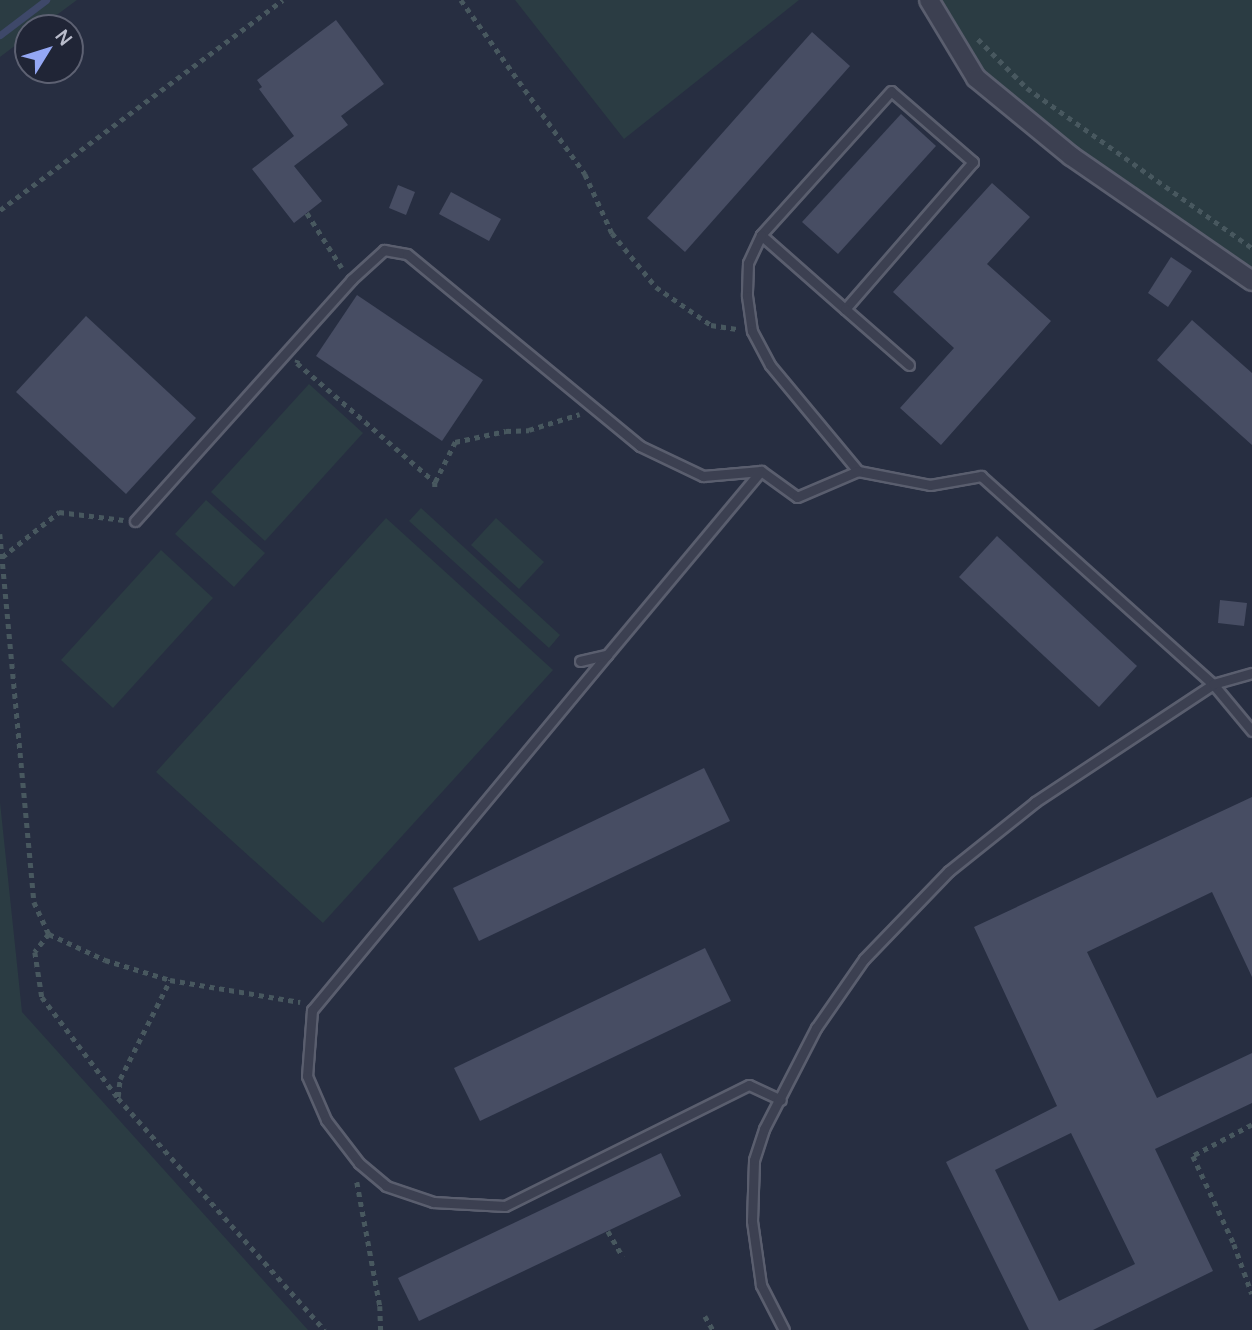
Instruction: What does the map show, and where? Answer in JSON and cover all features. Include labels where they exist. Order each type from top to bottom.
[{"type":"street","points":[[929,0],[976,78],[1071,156],[1252,281]]},
{"type":"lane","points":[[845,309],[973,162],[891,92],[761,235],[748,263],[747,296],[752,331],[770,365],[858,471]]},
{"type":"lane","points":[[761,235],[909,365]]},
{"type":"lane","points":[[135,521],[351,279],[384,250],[407,254],[640,446],[703,476],[761,471],[797,497],[858,471],[930,485],[981,476],[1213,684],[1252,732]]},
{"type":"lane","points":[[761,471],[316,1004],[312,1010],[307,1076],[326,1120],[352,1154],[386,1186],[433,1202],[505,1206],[749,1085],[781,1100]]},
{"type":"lane","points":[[580,660],[607,655]]},
{"type":"lane","points":[[783,1330],[761,1285],[752,1221],[754,1160],[764,1129],[816,1028],[864,958],[949,871],[1035,802],[1213,684],[1252,673]]},
{"type":"path","points":[[0,211],[283,0]]},
{"type":"path","points":[[461,0],[585,174],[612,233],[656,287],[711,325],[752,331]]},
{"type":"path","points":[[972,30],[1027,88],[1252,248]]},
{"type":"path","points":[[307,213],[351,279]]},
{"type":"path","points":[[304,353],[297,363],[435,484],[455,442],[506,431],[528,430],[576,417],[592,405]]},
{"type":"path","points":[[2,557],[59,512],[135,521]]},
{"type":"path","points":[[0,534],[34,902],[48,934],[105,960],[170,980],[316,1004]]},
{"type":"path","points":[[48,934],[35,952],[42,997],[118,1098],[325,1330]]},
{"type":"path","points":[[118,1098],[120,1079],[170,980]]},
{"type":"path","points":[[1252,1125],[1192,1156],[1234,1244],[1252,1294]]},
{"type":"path","points":[[352,1154],[380,1306],[381,1330]]},
{"type":"path","points":[[608,1231],[623,1257]]},
{"type":"path","points":[[705,1315],[713,1330]]},
{"type":"shaded area","points":[[0,0],[77,0],[58,14],[14,14],[14,46],[0,57]]},
{"type":"shaded area","points":[[515,0],[799,0],[624,139]]},
{"type":"shaded area","points":[[929,0],[1252,0],[1252,281],[976,78]]},
{"type":"shaded area","points":[[309,384],[363,433],[265,541],[211,492]]},
{"type":"shaded area","points":[[206,500],[265,553],[234,587],[175,534]]},
{"type":"shaded area","points":[[421,508],[560,635],[549,648],[409,521]]},
{"type":"shaded area","points":[[386,518],[553,670],[323,923],[156,772]]},
{"type":"shaded area","points":[[496,518],[544,562],[519,589],[471,545]]},
{"type":"shaded area","points":[[161,550],[213,598],[113,708],[61,660]]},
{"type":"shaded area","points":[[0,802],[22,1012],[308,1330],[0,1330]]},
{"type":"building","points":[[336,20],[384,84],[341,116],[348,125],[294,166],[322,201],[294,223],[252,169],[294,136],[259,89],[262,87],[257,80]]},
{"type":"building","points":[[812,32],[850,66],[685,252],[647,218]]},
{"type":"building","points":[[901,114],[936,146],[838,254],[802,222]]},
{"type":"building","points":[[992,183],[1030,217],[987,264],[1051,321],[941,445],[900,408],[954,348],[893,292]]},
{"type":"building","points":[[398,185],[415,192],[406,215],[389,208]]},
{"type":"building","points":[[451,192],[501,219],[489,241],[439,214]]},
{"type":"building","points":[[1171,257],[1192,271],[1168,307],[1148,293]]},
{"type":"building","points":[[357,295],[483,380],[442,441],[316,356]]},
{"type":"building","points":[[86,316],[196,418],[126,494],[16,392]]},
{"type":"building","points":[[1192,320],[1252,373],[1252,445],[1157,360]]},
{"type":"building","points":[[997,536],[1137,666],[1099,707],[959,577]]},
{"type":"building","points":[[1220,600],[1247,603],[1244,626],[1218,623]]},
{"type":"building","points":[[704,768],[730,821],[479,941],[453,888]]},
{"type":"building","points":[[1252,797],[1252,977],[1212,892],[1087,952],[1157,1098],[1252,1053],[1252,1103],[1155,1149],[1213,1271],[1093,1330],[1029,1330],[946,1162],[1057,1106],[974,927]],"holes":[[[1071,1133],[1135,1264],[1059,1301],[995,1170]]]},
{"type":"building","points":[[705,948],[731,1001],[480,1121],[454,1068]]},
{"type":"building","points":[[661,1153],[681,1196],[419,1321],[398,1278]]},
{"type":"waterway","points":[[0,35],[46,0]]}]
